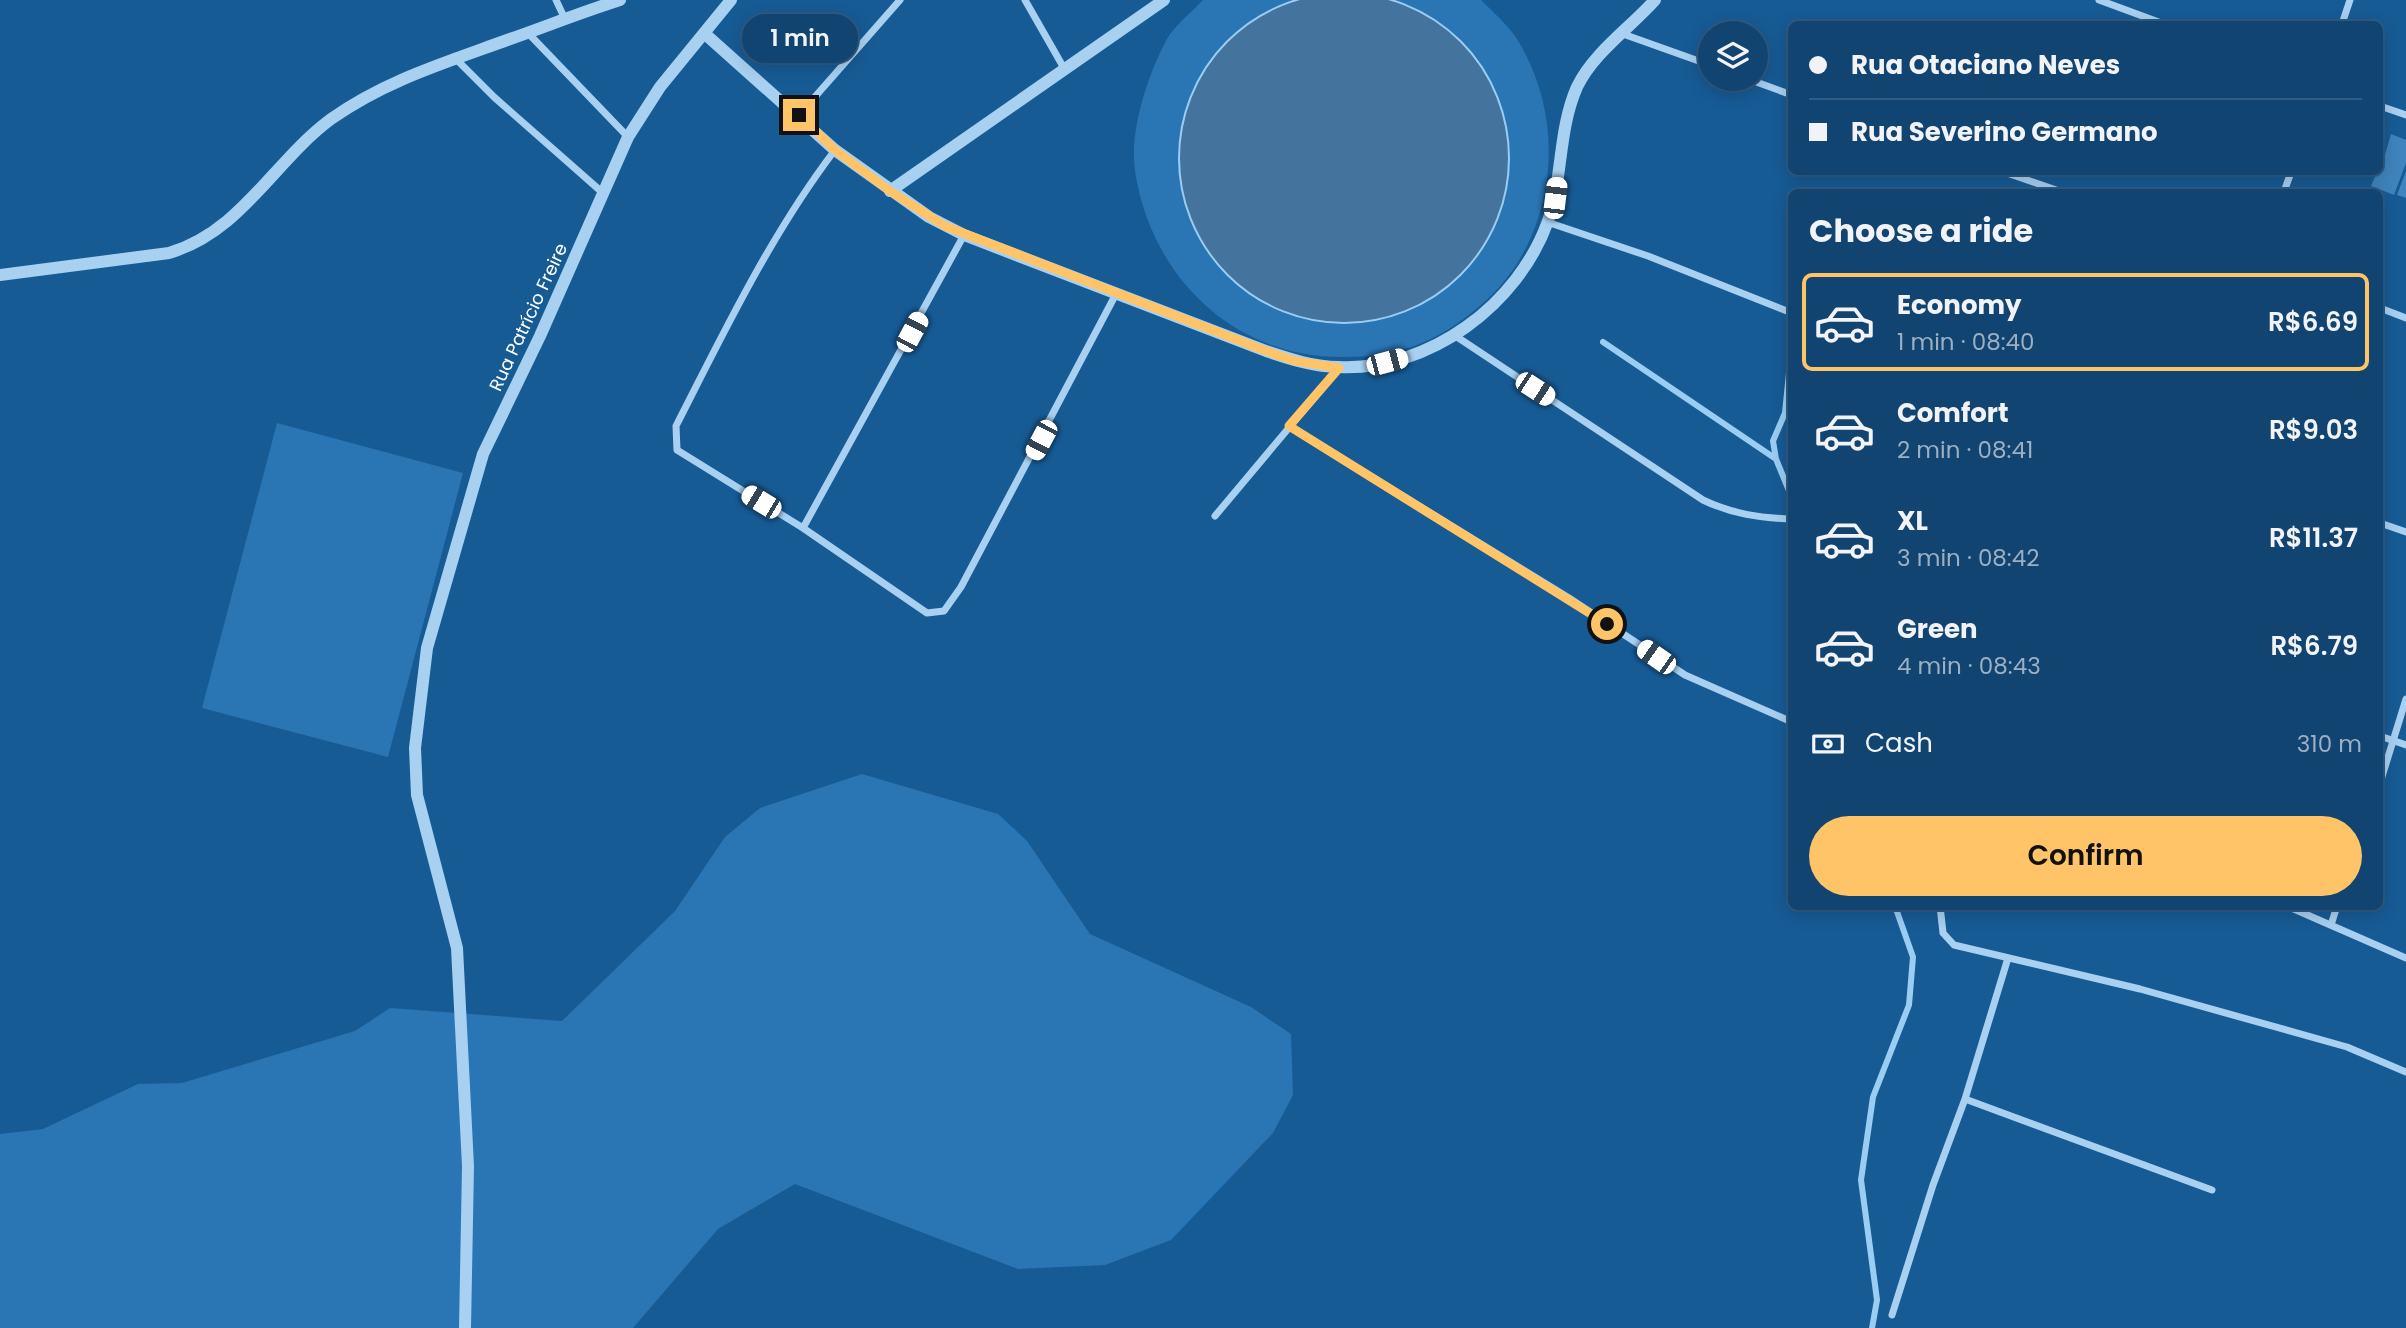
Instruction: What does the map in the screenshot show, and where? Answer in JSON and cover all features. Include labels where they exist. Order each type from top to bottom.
[{"type":"street","points":[[556,0],[564,17]]},
{"type":"street","points":[[0,275],[169,253],[198,242],[239,214],[329,121],[371,93],[454,57],[564,17],[620,0]]},
{"type":"street","name":"Rua Patrício Freire","points":[[465,1328],[468,1166],[457,947],[417,795],[415,748],[427,648],[483,454],[540,336],[628,137],[660,87],[731,0]]},
{"type":"street","points":[[799,115],[900,0]]},
{"type":"street","points":[[1025,0],[1065,70]]},
{"type":"street","points":[[890,191],[1164,0]]},
{"type":"street","points":[[704,33],[799,115],[835,150],[890,191],[964,235],[1266,351],[1295,361],[1339,368],[1365,366],[1411,355],[1454,335],[1506,292],[1532,257],[1547,222],[1555,198],[1568,111],[1578,84],[1592,65],[1655,0]]},
{"type":"street","points":[[2099,0],[2156,21]]},
{"type":"street","points":[[2343,21],[2350,0]]},
{"type":"street","points":[[527,32],[628,137]]},
{"type":"street","points":[[1623,34],[1698,61]]},
{"type":"street","points":[[454,57],[494,97],[603,193]]},
{"type":"street","points":[[1768,86],[1788,94]]},
{"type":"street","points":[[2383,107],[2406,115]]},
{"type":"street","points":[[835,150],[798,202],[762,261],[674,432],[677,450],[803,528],[927,613],[944,611],[952,602],[1117,292]]},
{"type":"street","points":[[2013,175],[2053,189]]},
{"type":"street","points":[[1547,222],[1648,256],[1788,311]]},
{"type":"street","points":[[803,528],[964,235]]},
{"type":"street","points":[[2383,309],[2406,318]]},
{"type":"street","points":[[1454,335],[1703,500],[1749,515],[1788,519]]},
{"type":"street","points":[[1215,516],[1339,368]]},
{"type":"street","points":[[1289,426],[1569,598],[1685,675],[1788,720]]},
{"type":"street","points":[[2383,524],[2406,533]]},
{"type":"street","points":[[2383,775],[2406,699]]},
{"type":"street","points":[[2383,737],[2406,745]]},
{"type":"street","points":[[1940,910],[1943,933],[1954,946],[2140,989],[2347,1047],[2406,1072]]},
{"type":"street","points":[[2296,910],[2406,958]]},
{"type":"street","points":[[2331,925],[2336,910]]},
{"type":"street","points":[[1892,1315],[1933,1185],[1965,1099],[2008,958]]},
{"type":"street","points":[[1965,1099],[2212,1190]]},
{"type":"shaded area","points":[[1300,-1],[1388,-1],[1407,5],[1436,21],[1472,53],[1490,80],[1502,110],[1508,142],[1508,174],[1502,206],[1490,236],[1472,263],[1449,286],[1422,304],[1392,316],[1360,322],[1328,322],[1296,316],[1266,304],[1239,286],[1216,263],[1198,236],[1186,206],[1180,174],[1180,142],[1186,110],[1207,66],[1239,30],[1266,12]]},
{"type":"shaded area","points":[[1203,0],[1481,0],[1505,24],[1517,39],[1536,77],[1546,118],[1549,159],[1543,201],[1532,235],[1507,278],[1484,302],[1441,334],[1411,347],[1378,355],[1343,357],[1303,354],[1267,343],[1234,327],[1204,304],[1179,277],[1159,245],[1144,209],[1134,155],[1137,121],[1160,53],[1174,29]]},
{"type":"shaded area","points":[[277,423],[463,473],[388,757],[202,708]]},
{"type":"shaded area","points":[[862,774],[998,814],[1027,841],[1090,934],[1251,1007],[1291,1034],[1293,1095],[1273,1133],[1171,1240],[1105,1265],[1018,1269],[795,1184],[718,1229],[633,1328],[0,1328],[0,1134],[43,1129],[138,1084],[182,1083],[355,1031],[390,1008],[562,1021],[675,911],[725,837],[760,808]]},
{"type":"building","points":[[2391,134],[2406,140],[2406,163],[2394,195],[2371,186],[2376,175],[2383,175],[2383,162]]},
{"type":"building","points":[[2406,171],[2406,198],[2397,195]]},
{"type":"waterway","points":[[1603,342],[1776,459],[1788,488]]},
{"type":"waterway","points":[[1776,459],[1773,441],[1785,413],[1788,383]]},
{"type":"waterway","points":[[1872,1328],[1877,1300],[1861,1180],[1873,1097],[1909,1005],[1913,957],[1896,910]]},
{"type":"route","points":[[799,115],[835,150],[890,191],[929,217],[964,235],[1117,292],[1229,338],[1295,361],[1339,368],[1289,426],[1607,624]]}]
